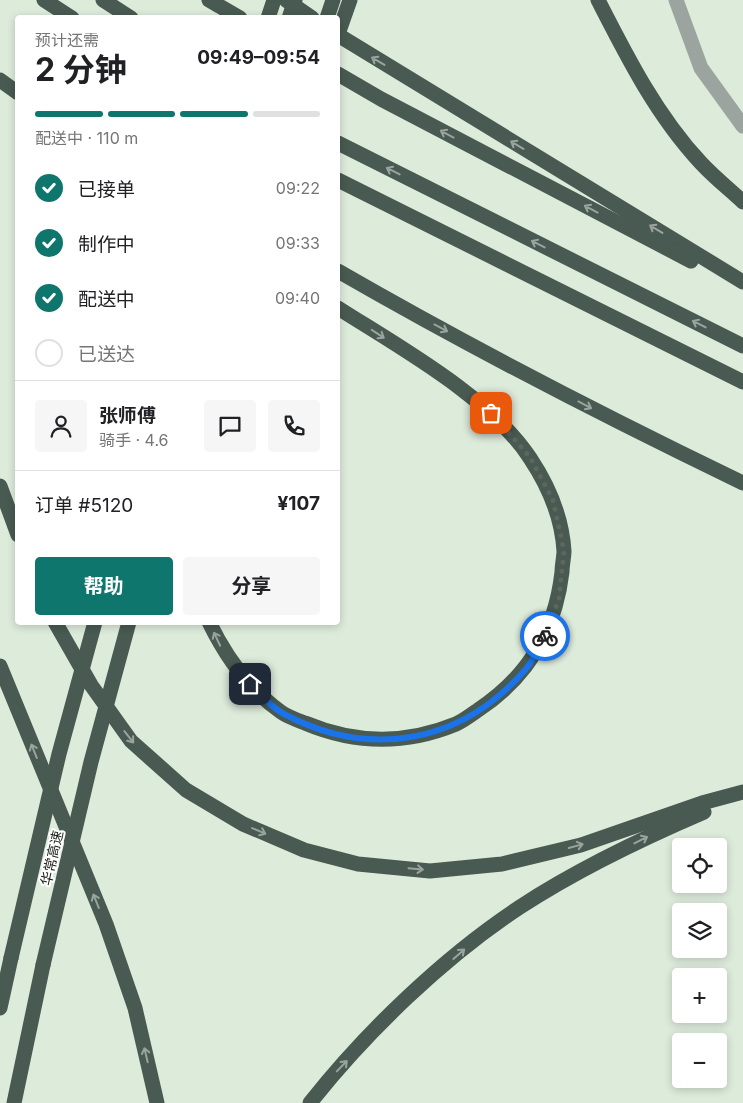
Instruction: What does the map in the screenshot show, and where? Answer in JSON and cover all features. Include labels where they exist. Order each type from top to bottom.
[{"type":"highway","points":[[44,0],[67,15]]},
{"type":"highway","points":[[103,0],[126,15]]},
{"type":"highway","points":[[209,0],[235,15]]},
{"type":"highway","points":[[269,15],[274,0]]},
{"type":"highway","points":[[286,0],[308,15]]},
{"type":"highway","points":[[290,15],[295,0]]},
{"type":"highway","points":[[328,15],[333,0]]},
{"type":"highway","points":[[340,29],[350,0]]},
{"type":"highway","points":[[598,0],[625,54],[659,110],[700,162],[743,202]]},
{"type":"highway","points":[[340,36],[743,282]]},
{"type":"highway","points":[[0,70],[15,79]]},
{"type":"highway","points":[[340,75],[381,99],[743,288]]},
{"type":"highway","points":[[0,80],[15,91]]},
{"type":"highway","points":[[340,144],[743,346]]},
{"type":"highway","points":[[340,181],[743,382]]},
{"type":"highway","points":[[340,272],[393,303],[638,433],[743,483]]},
{"type":"highway","points":[[210,625],[221,648],[250,684],[283,714],[325,732],[368,741],[414,737],[457,724],[496,698],[527,668],[545,636],[559,599],[564,551],[553,500],[530,457],[491,413],[439,374],[340,309]]},
{"type":"highway","points":[[0,486],[15,527]]},
{"type":"highway","points":[[57,625],[91,685],[131,741],[186,790],[252,828],[304,850],[358,864],[430,871],[502,864],[581,845],[702,803],[743,792]]},
{"type":"highway","name":"华常高速","points":[[0,1008],[58,754],[94,625]]},
{"type":"highway","name":"华常高速","points":[[14,1103],[43,965],[92,762],[129,625]]},
{"type":"highway","points":[[0,666],[106,924],[135,1008],[157,1103]]},
{"type":"highway","points":[[310,1103],[331,1077],[400,1005],[465,948],[519,908],[578,873],[655,833],[743,798]]},
{"type":"street","points":[[676,0],[701,68],[743,126]]},
{"type":"way so far","points":[[491,413],[530,457],[553,500],[564,551],[559,599],[545,636]]},
{"type":"route","points":[[250,684],[283,714],[325,732],[368,741],[414,737],[457,724],[496,698],[527,668],[545,636]]}]
